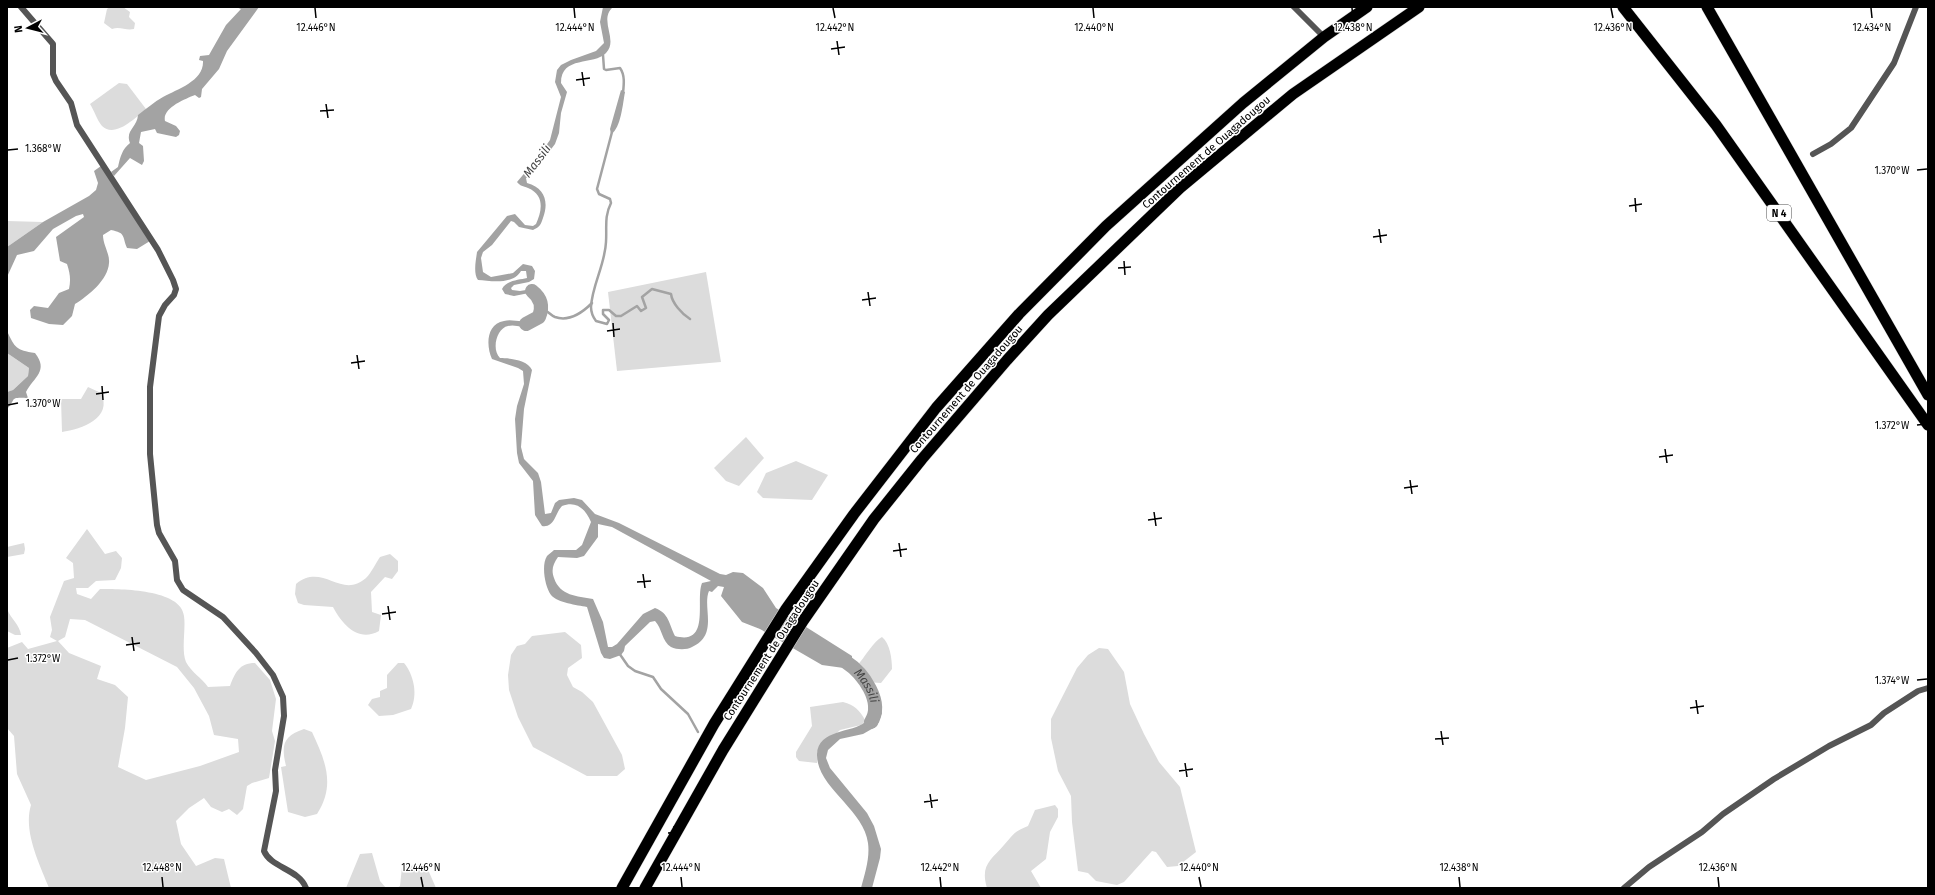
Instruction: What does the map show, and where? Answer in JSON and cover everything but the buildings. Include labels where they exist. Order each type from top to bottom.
[{"type":"highway","name":"Contournement de Ouagadougou","points":[[622,888],[714,724],[786,609],[854,514],[936,408],[1019,314],[1106,226],[1243,103],[1324,37],[1367,7]]},
{"type":"highway","name":"Contournement de Ouagadougou","points":[[645,888],[722,750],[803,621],[874,519],[908,477],[1048,315],[1180,188],[1293,94],[1420,7]]},
{"type":"highway","name":"N 4","points":[[1624,7],[1716,125],[1928,425]]},
{"type":"highway","points":[[1707,7],[1928,395]]},
{"type":"street","points":[[21,7],[53,44],[53,74],[71,103],[77,125],[158,250],[176,289],[174,296],[165,305],[157,323],[150,387],[150,454],[157,524],[159,533],[175,561],[177,580],[183,590],[223,617],[256,653],[273,675],[283,697],[284,716],[275,770],[276,791],[264,851],[266,856],[294,874],[306,888]]},
{"type":"street","points":[[1294,7],[1324,37]]},
{"type":"street","points":[[1813,154],[1831,144],[1851,128],[1894,63],[1916,7]]},
{"type":"street","points":[[1624,888],[1649,867],[1702,832],[1723,814],[1774,780],[1829,746],[1871,724],[1884,713],[1918,691],[1928,688]]},
{"type":"shaded area","points":[[110,7],[123,7],[130,12],[129,17],[135,23],[134,29],[112,29],[104,23],[107,9]]},
{"type":"shaded area","points":[[119,83],[127,84],[146,109],[125,125],[113,130],[107,129],[100,124],[90,104]]},
{"type":"shaded area","points":[[7,221],[43,222],[7,247]]},
{"type":"shaded area","points":[[706,272],[721,362],[617,371],[608,292]]},
{"type":"shaded area","points":[[7,353],[29,368],[28,376],[13,390],[7,392]]},
{"type":"shaded area","points":[[88,387],[101,393],[104,402],[103,409],[99,416],[94,421],[86,425],[62,432],[61,399],[81,399]]},
{"type":"shaded area","points":[[746,437],[764,458],[739,486],[726,481],[714,468]]},
{"type":"shaded area","points":[[796,461],[828,475],[812,500],[763,498],[757,492],[766,473]]},
{"type":"shaded area","points":[[87,529],[105,554],[116,551],[122,558],[121,568],[115,580],[96,581],[88,588],[76,588],[77,594],[91,599],[100,589],[122,589],[149,592],[173,600],[180,607],[184,616],[184,652],[186,662],[208,687],[230,686],[238,670],[250,663],[255,663],[270,680],[276,699],[272,731],[275,741],[269,778],[247,786],[243,809],[237,815],[229,809],[222,812],[211,807],[204,798],[189,808],[176,821],[181,844],[196,866],[215,858],[224,859],[231,888],[49,888],[33,847],[29,825],[31,805],[17,774],[14,736],[7,728],[7,648],[22,642],[28,649],[57,641],[50,637],[52,630],[50,617],[64,581],[74,578],[73,563],[66,558]],"holes":[[[70,619],[85,620],[177,667],[194,688],[209,716],[214,735],[238,739],[239,752],[200,766],[146,780],[118,767],[125,728],[128,697],[115,685],[97,679],[101,666],[69,653],[58,641],[65,637]]]},
{"type":"shaded area","points":[[24,543],[24,554],[7,557],[7,547]]},
{"type":"shaded area","points":[[390,554],[398,561],[398,571],[392,579],[385,577],[371,592],[372,612],[381,615],[379,631],[364,635],[358,633],[352,630],[341,620],[333,607],[304,605],[298,603],[295,594],[296,584],[306,578],[323,578],[348,585],[357,584],[368,576],[380,557]]},
{"type":"shaded area","points":[[7,609],[19,628],[21,635],[15,635],[7,631]]},
{"type":"shaded area","points":[[565,632],[581,645],[582,658],[568,668],[567,675],[573,687],[582,692],[593,702],[622,755],[625,769],[617,776],[587,776],[533,747],[518,717],[509,690],[508,675],[511,655],[517,646],[525,644],[532,636]]},
{"type":"shaded area","points":[[882,637],[889,647],[892,669],[881,683],[866,682],[859,674],[861,673],[857,666],[872,646]]},
{"type":"shaded area","points":[[1099,648],[1108,649],[1124,672],[1130,704],[1144,734],[1159,762],[1180,787],[1196,852],[1178,866],[1167,867],[1156,852],[1152,851],[1124,882],[1117,885],[1096,881],[1088,873],[1078,871],[1072,822],[1071,796],[1058,771],[1051,738],[1051,719],[1077,668],[1088,655]]},
{"type":"shaded area","points":[[398,663],[404,663],[410,673],[414,685],[414,698],[411,709],[393,715],[379,716],[368,705],[372,699],[380,697],[380,691],[387,688],[387,675]]},
{"type":"shaded area","points":[[843,702],[856,708],[866,721],[861,725],[840,730],[817,752],[817,763],[799,761],[796,757],[796,752],[812,726],[810,707]]},
{"type":"shaded area","points":[[304,729],[312,732],[317,742],[324,763],[327,783],[323,803],[317,814],[305,817],[288,812],[281,767],[286,766],[284,759],[285,742],[292,735]]},
{"type":"shaded area","points":[[1055,805],[1058,809],[1058,817],[1050,832],[1046,859],[1031,871],[1041,888],[987,888],[985,874],[986,868],[991,859],[1014,834],[1028,826],[1035,810]]},
{"type":"shaded area","points":[[372,853],[380,881],[386,888],[346,888],[360,854]]},
{"type":"shaded area","points":[[423,864],[429,872],[436,888],[397,888],[400,886],[402,867]]},
{"type":"water","points":[[236,7],[259,7],[227,51],[219,69],[202,89],[201,97],[199,98],[195,95],[175,105],[167,112],[165,121],[176,126],[180,131],[179,135],[176,137],[157,133],[155,129],[141,132],[139,143],[143,146],[144,161],[142,165],[130,158],[114,176],[111,172],[118,167],[123,151],[130,143],[129,135],[136,123],[138,115],[153,103],[189,84],[195,79],[202,68],[203,61],[199,60],[200,56],[209,55],[226,25],[241,9]]},
{"type":"water","points":[[603,7],[613,7],[607,18],[610,36],[609,48],[601,57],[572,65],[566,68],[562,74],[561,83],[567,92],[561,113],[559,133],[555,144],[530,177],[526,178],[527,183],[538,188],[544,196],[546,206],[541,224],[533,230],[519,227],[511,221],[492,245],[483,252],[481,258],[483,272],[491,277],[513,273],[523,264],[532,266],[535,271],[534,279],[529,282],[514,285],[511,288],[512,290],[520,291],[532,289],[540,297],[542,305],[540,306],[529,293],[514,296],[505,294],[502,289],[510,282],[527,278],[526,271],[521,271],[513,278],[507,280],[478,280],[475,270],[477,252],[507,216],[515,214],[525,225],[533,226],[536,224],[541,209],[540,199],[533,191],[517,182],[550,140],[561,97],[555,82],[557,70],[561,65],[571,60],[596,51],[604,43],[600,22]]},
{"type":"water","points":[[621,90],[625,92],[621,115],[617,127],[611,134],[610,129]]},
{"type":"water","points":[[101,166],[150,241],[137,249],[127,248],[123,236],[119,232],[111,230],[103,235],[108,253],[108,269],[96,287],[86,297],[75,304],[72,316],[63,325],[49,324],[31,318],[30,310],[34,306],[48,308],[59,293],[69,289],[69,270],[67,264],[60,261],[56,237],[84,217],[83,214],[76,216],[53,229],[34,251],[17,255],[7,277],[7,247],[43,222],[89,196],[96,190],[98,183],[94,171]]},
{"type":"water","points":[[539,313],[542,314],[542,320],[531,328],[514,325],[504,328],[496,339],[496,349],[500,358],[513,359],[523,362],[532,370],[524,409],[521,447],[524,459],[538,473],[541,482],[545,514],[551,513],[555,503],[559,500],[574,498],[582,500],[595,514],[619,523],[720,574],[726,575],[733,572],[743,573],[763,588],[776,608],[852,656],[852,662],[861,673],[858,675],[851,669],[822,665],[760,629],[742,622],[721,596],[724,587],[718,586],[712,592],[709,591],[707,598],[707,628],[705,635],[700,642],[687,649],[676,649],[671,647],[666,642],[655,621],[650,622],[625,646],[621,655],[610,659],[604,658],[601,653],[587,607],[554,598],[549,591],[544,576],[544,565],[547,556],[554,550],[576,550],[582,545],[591,522],[584,510],[572,504],[562,506],[550,525],[542,526],[535,515],[533,481],[519,463],[517,453],[515,419],[517,406],[524,384],[523,371],[492,359],[490,354],[488,342],[494,326],[507,320],[525,321],[531,319]],"holes":[[[598,524],[612,527],[711,581],[702,583],[700,591],[698,628],[693,634],[686,637],[675,636],[666,616],[660,610],[655,608],[643,614],[617,644],[612,647],[608,647],[603,622],[593,599],[575,596],[560,588],[553,575],[554,565],[558,557],[577,558],[584,556],[598,537]]]},
{"type":"water","points":[[7,331],[14,345],[24,351],[35,353],[41,365],[39,374],[26,392],[28,398],[15,398],[7,409],[7,392],[13,390],[28,376],[29,368],[7,353]]},
{"type":"water","points":[[875,703],[877,708],[880,709],[882,713],[877,726],[863,734],[840,739],[828,750],[826,758],[830,768],[867,813],[874,826],[881,849],[872,888],[861,888],[867,866],[868,854],[868,843],[865,831],[858,819],[824,777],[819,766],[817,754],[819,746],[823,740],[829,736],[860,726],[865,722],[869,714],[870,705]]},
{"type":"waterway","points":[[603,55],[604,69],[620,68],[622,71],[624,80],[623,93]]},
{"type":"waterway","points":[[612,132],[597,189],[599,194],[610,199],[611,203],[607,218],[605,250],[592,299],[591,309],[593,316],[596,321],[607,324],[609,320],[603,314],[603,310],[609,310],[616,316],[621,316],[637,306],[641,311],[646,308],[642,297],[652,289],[671,294],[673,301],[678,308],[690,319]]},
{"type":"waterway","name":"Massili","points":[[526,324],[539,317],[540,313],[541,306],[539,300],[532,291]]},
{"type":"waterway","points":[[542,310],[555,317],[565,318],[580,313],[592,303]]},
{"type":"waterway","points":[[619,653],[628,666],[635,671],[653,677],[661,689],[688,714],[698,732]]},
{"type":"waterway","name":"Massili","points":[[846,662],[859,673],[870,689],[875,706],[871,722]]}]
